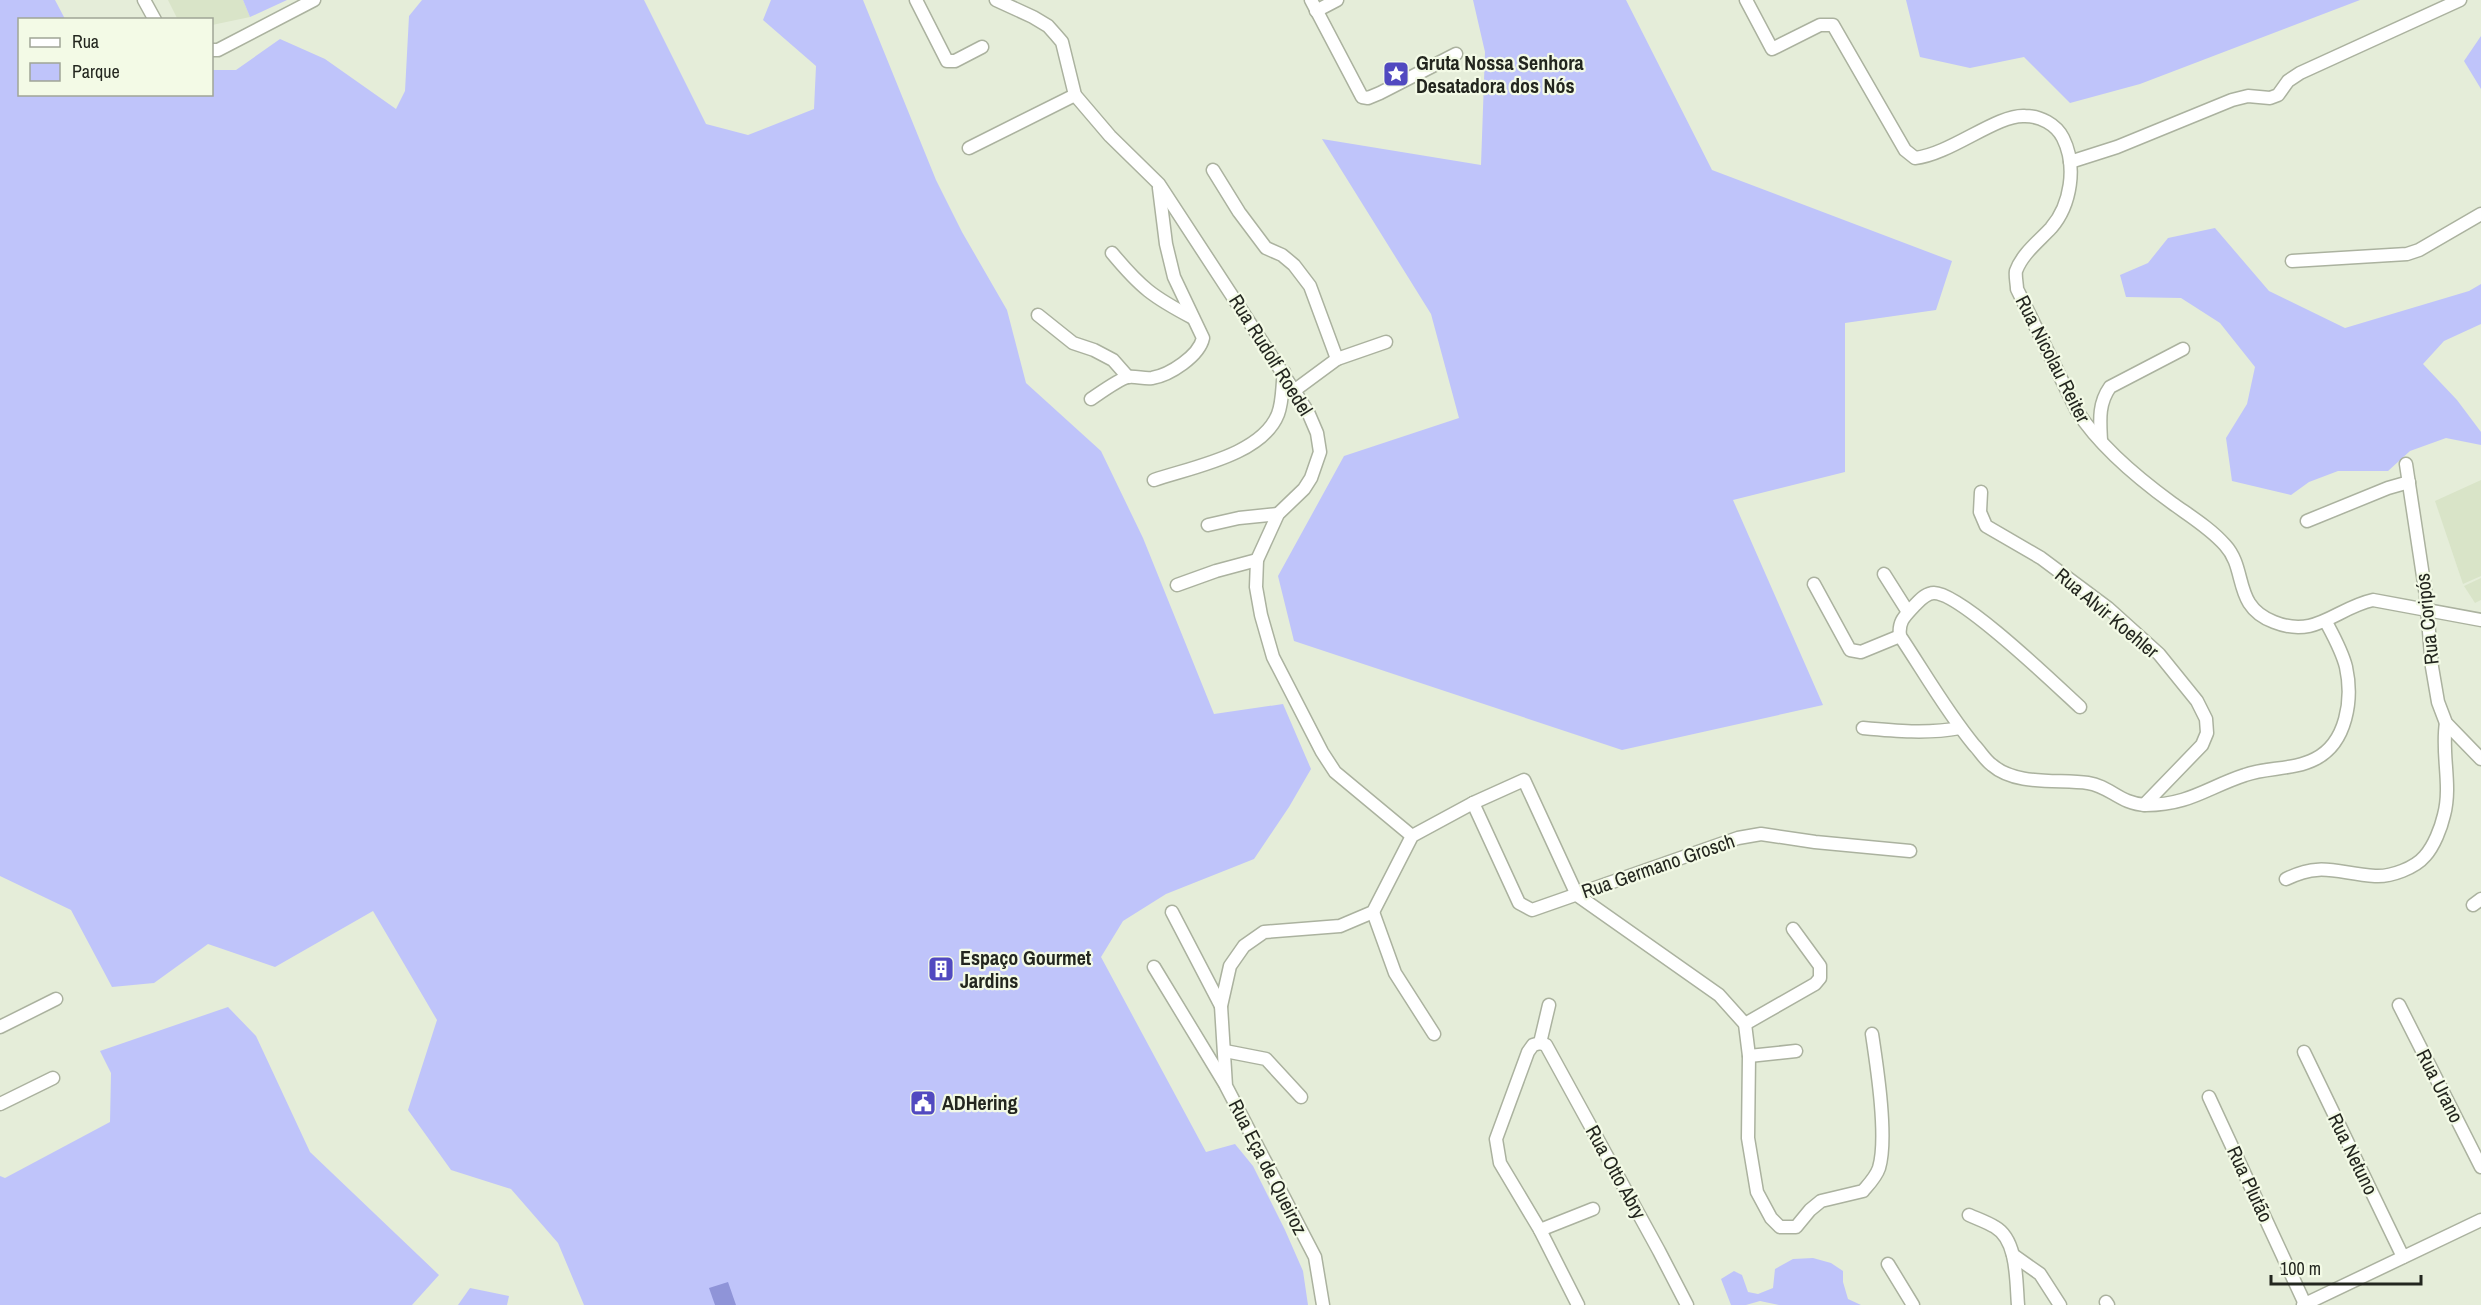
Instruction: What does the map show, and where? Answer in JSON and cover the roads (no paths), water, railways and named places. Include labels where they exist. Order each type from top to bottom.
[{"type":"street","points":[[144,0],[154,18]]},
{"type":"street","points":[[213,50],[218,50],[314,0]]},
{"type":"street","points":[[916,0],[947,61],[955,61],[982,47]]},
{"type":"street","name":"Rua Rudolf Roedel","points":[[996,0],[1033,17],[1056,34],[1062,42],[1074,95],[1110,136],[1159,184],[1308,412],[1317,433],[1320,452],[1305,489],[1278,514],[1257,560],[1256,587],[1261,615],[1273,657],[1322,752],[1335,772],[1412,836]]},
{"type":"street","points":[[1337,0],[1313,5],[1362,97],[1368,98],[1380,93],[1456,54]]},
{"type":"street","name":"Rua Nicolau Reiter","points":[[1746,0],[1772,49],[1820,25],[1833,25],[1905,150],[1915,158],[1932,157],[2004,121],[2024,115],[2046,120],[2060,132],[2067,147],[2070,162],[2069,190],[2062,211],[2053,226],[2023,259],[2016,273],[2017,289],[2088,428],[2162,495],[2228,547],[2234,557],[2247,600],[2260,615],[2275,623],[2293,627],[2326,622],[2357,603],[2373,600],[2481,620]]},
{"type":"street","points":[[2070,162],[2117,147],[2232,100],[2248,96],[2270,98],[2278,95],[2288,81],[2300,73],[2460,0]]},
{"type":"street","points":[[969,148],[1074,95]]},
{"type":"street","points":[[1213,170],[1239,212],[1266,248],[1282,255],[1294,265],[1310,286],[1337,359]]},
{"type":"street","points":[[1091,399],[1128,377],[1153,378],[1167,373],[1196,351],[1203,339],[1174,277],[1159,184]]},
{"type":"street","points":[[2292,261],[2407,254],[2419,250],[2481,214]]},
{"type":"street","points":[[1112,253],[1136,282],[1158,300],[1193,318]]},
{"type":"street","points":[[1038,315],[1073,344],[1113,360],[1128,377]]},
{"type":"street","points":[[1295,390],[1337,359],[1386,342]]},
{"type":"street","points":[[2101,441],[2100,412],[2103,398],[2110,387],[2182,349]]},
{"type":"street","points":[[1154,480],[1233,454],[1261,437],[1270,428],[1279,412],[1284,372]]},
{"type":"street","name":"Rua Coripós","points":[[2406,464],[2438,702],[2446,723],[2481,759]]},
{"type":"street","points":[[2307,521],[2388,488],[2409,482]]},
{"type":"street","name":"Rua Alvir Koehler","points":[[1980,492],[1980,512],[1986,526],[2041,558],[2109,609],[2159,654],[2197,701],[2206,719],[2207,733],[2202,745],[2144,805]]},
{"type":"street","points":[[1208,525],[1239,518],[1278,514]]},
{"type":"street","points":[[1177,585],[1216,570],[1257,560]]},
{"type":"street","points":[[1884,574],[1908,612]]},
{"type":"street","points":[[1814,584],[1850,650],[1861,652],[1900,636]]},
{"type":"street","points":[[2080,707],[1985,622],[1942,594],[1932,593],[1922,597],[1902,618],[1899,626],[1900,636],[1960,728],[1992,766],[2008,775],[2049,783],[2099,785],[2120,800],[2144,805],[2172,804],[2206,793],[2232,779],[2257,770],[2314,760],[2333,745],[2340,736],[2346,719],[2348,680],[2341,650],[2326,622]]},
{"type":"street","points":[[2286,879],[2303,870],[2319,869],[2385,876],[2405,869],[2425,856],[2437,836],[2445,814],[2447,789],[2444,737],[2446,723]]},
{"type":"street","points":[[1863,728],[1943,731],[1960,728]]},
{"type":"street","points":[[1434,1034],[1395,973],[1373,912],[1412,836],[1473,803],[1524,780],[1576,895],[1719,995],[1745,1024],[1749,1056],[1748,1138],[1757,1192],[1771,1218],[1779,1227],[1796,1227],[1821,1201],[1863,1191],[1878,1170],[1882,1148],[1878,1076],[1872,1034]]},
{"type":"street","name":"Rua Germano Grosch","points":[[1473,803],[1519,903],[1532,910],[1738,837],[1761,834],[1815,842],[1910,851]]},
{"type":"street","points":[[1172,912],[1221,1006]]},
{"type":"street","name":"Rua Eça de Queiroz","points":[[1323,1305],[1315,1257],[1226,1086],[1221,1006],[1230,966],[1244,946],[1264,932],[1340,926],[1373,912]]},
{"type":"street","points":[[1745,1024],[1815,984],[1820,978],[1820,966],[1793,929]]},
{"type":"street","points":[[1154,967],[1226,1086]]},
{"type":"street","points":[[0,1027],[56,999]]},
{"type":"street","points":[[1549,1005],[1540,1043],[1533,1045],[1528,1052],[1496,1138],[1500,1163],[1540,1230],[1578,1305]]},
{"type":"street","name":"Rua Urano","points":[[2399,1005],[2481,1167]]},
{"type":"street","name":"Rua Otto Abry","points":[[1540,1043],[1546,1045],[1687,1305]]},
{"type":"street","points":[[1225,1051],[1266,1059],[1301,1097]]},
{"type":"street","points":[[1749,1056],[1796,1051]]},
{"type":"street","name":"Rua Netuno","points":[[2304,1052],[2403,1257]]},
{"type":"street","points":[[0,1104],[53,1078]]},
{"type":"street","name":"Rua Plutão","points":[[2210,1097],[2304,1304]]},
{"type":"street","points":[[1540,1230],[1593,1209]]},
{"type":"street","points":[[1969,1215],[1997,1227],[2006,1237],[2013,1255],[2018,1305]]},
{"type":"street","points":[[2304,1304],[2481,1220]]},
{"type":"street","points":[[2013,1255],[2040,1274],[2060,1305]]},
{"type":"street","points":[[1888,1264],[1913,1305]]},
{"type":"place","name":"Gruta Nossa Senhora Desatadora dos Nós","points":[[1396,74]]},
{"type":"place","name":"Espaço Gourmet Jardins","points":[[941,969]]},
{"type":"place","name":"ADHering","points":[[923,1103]]}]
